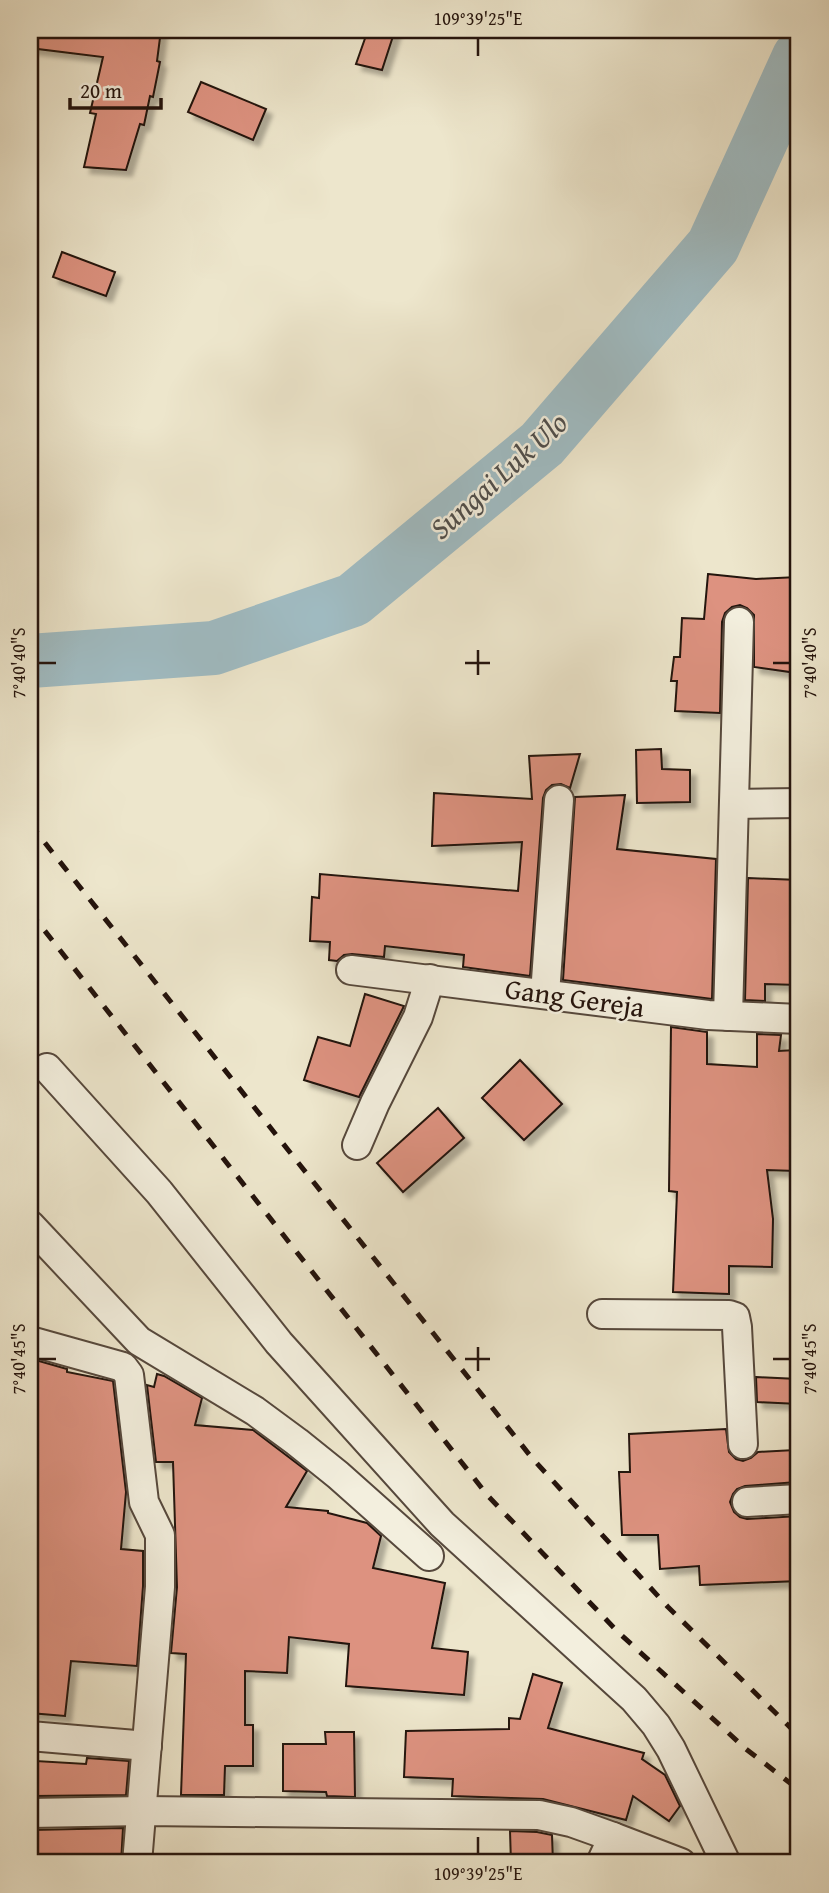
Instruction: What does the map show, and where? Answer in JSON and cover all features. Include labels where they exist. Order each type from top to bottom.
[{"type":"street","points":[[728,1016],[738,622]]},
{"type":"street","points":[[545,994],[559,800]]},
{"type":"street","points":[[734,804],[799,803]]},
{"type":"street","name":"Gang Gereja","points":[[351,970],[728,1016],[799,1019]]},
{"type":"street","points":[[357,1145],[418,1017],[430,979]]},
{"type":"street","points":[[47,1069],[159,1192],[279,1343],[442,1524],[634,1699],[656,1725],[671,1749],[726,1863]]},
{"type":"street","points":[[30,1225],[139,1341],[255,1410],[338,1475],[429,1556]]},
{"type":"street","points":[[603,1314],[734,1317],[737,1327],[743,1444]]},
{"type":"street","points":[[30,1341],[123,1367],[129,1375],[144,1502],[157,1526],[161,1547],[137,1863]]},
{"type":"street","points":[[123,1367],[139,1341]]},
{"type":"street","points":[[391,1523],[417,1495]]},
{"type":"street","points":[[747,1502],[799,1499]]},
{"type":"street","points":[[30,1736],[147,1746]]},
{"type":"street","points":[[30,1812],[539,1815],[571,1822],[681,1863]]},
{"type":"street","points":[[601,1863],[613,1837]]},
{"type":"building","points":[[30,30],[161,30],[157,61],[160,62],[153,97],[150,96],[144,125],[140,124],[126,170],[84,167],[96,114],[90,113],[103,57],[30,48]]},
{"type":"building","points":[[368,30],[395,30],[382,70],[356,64]]},
{"type":"building","points":[[201,82],[266,109],[253,140],[188,112]]},
{"type":"building","points":[[62,252],[115,272],[106,296],[53,277]]},
{"type":"building","points":[[708,574],[756,579],[798,577],[799,606],[790,672],[754,667],[754,615],[740,605],[732,607],[725,613],[722,622],[720,713],[675,711],[677,681],[671,681],[674,657],[680,657],[682,618],[704,619]]},
{"type":"building","points":[[661,749],[662,769],[690,770],[690,802],[637,803],[636,750]]},
{"type":"building","points":[[580,754],[570,788],[561,784],[552,785],[543,798],[530,976],[463,967],[464,955],[385,946],[384,957],[352,954],[344,955],[337,961],[329,960],[330,942],[310,941],[312,897],[319,898],[320,874],[518,891],[522,842],[432,846],[434,793],[532,799],[529,756]]},
{"type":"building","points":[[625,795],[617,849],[716,859],[712,999],[563,980],[575,797]]},
{"type":"building","points":[[748,878],[799,880],[799,985],[765,984],[765,1001],[745,1000]]},
{"type":"building","points":[[365,994],[404,1006],[359,1097],[304,1080],[318,1037],[350,1046]]},
{"type":"building","points":[[671,1027],[707,1032],[707,1064],[757,1067],[757,1034],[781,1035],[779,1051],[796,1050],[792,1124],[798,1124],[796,1171],[767,1170],[773,1219],[772,1267],[729,1266],[729,1294],[673,1292],[677,1192],[669,1191]]},
{"type":"building","points":[[520,1060],[562,1104],[524,1140],[482,1098]]},
{"type":"building","points":[[438,1108],[464,1138],[403,1192],[377,1163]]},
{"type":"building","points":[[30,1361],[39,1361],[67,1369],[67,1372],[113,1381],[126,1492],[121,1549],[143,1551],[137,1666],[71,1661],[65,1716],[30,1713]]},
{"type":"building","points":[[157,1374],[202,1398],[195,1425],[253,1430],[307,1471],[286,1507],[328,1511],[367,1523],[381,1536],[373,1568],[445,1583],[432,1648],[468,1652],[464,1695],[346,1686],[349,1644],[289,1637],[287,1673],[245,1671],[245,1725],[253,1725],[253,1766],[225,1766],[224,1795],[181,1795],[186,1654],[171,1653],[177,1587],[173,1462],[156,1462],[147,1385],[154,1387]]},
{"type":"building","points":[[756,1377],[798,1379],[799,1404],[757,1402]]},
{"type":"building","points":[[726,1429],[729,1452],[736,1459],[743,1461],[758,1452],[795,1450],[797,1482],[745,1486],[737,1489],[730,1502],[734,1512],[747,1519],[799,1516],[799,1581],[700,1585],[699,1566],[660,1569],[658,1535],[622,1535],[619,1472],[630,1472],[629,1434]]},
{"type":"building","points":[[533,1674],[562,1683],[548,1728],[644,1753],[642,1759],[665,1775],[680,1806],[669,1821],[633,1796],[626,1820],[543,1799],[452,1796],[453,1779],[404,1777],[406,1731],[509,1729],[509,1718],[520,1719]]},
{"type":"building","points":[[325,1732],[354,1732],[355,1797],[327,1796],[326,1792],[283,1791],[283,1744],[326,1744]]},
{"type":"building","points":[[87,1758],[129,1761],[126,1795],[34,1796],[36,1761],[86,1764]]},
{"type":"building","points":[[123,1828],[121,1863],[30,1863],[32,1830]]},
{"type":"building","points":[[510,1831],[552,1835],[553,1863],[511,1863]]},
{"type":"waterway","name":"Sungai Luk Ulo","points":[[30,661],[214,648],[353,600],[542,444],[713,246],[799,57]]},
{"type":"railway","points":[[30,824],[532,1458],[668,1607],[799,1736]]},
{"type":"railway","points":[[30,912],[488,1496],[618,1632],[746,1749],[799,1790]]}]
